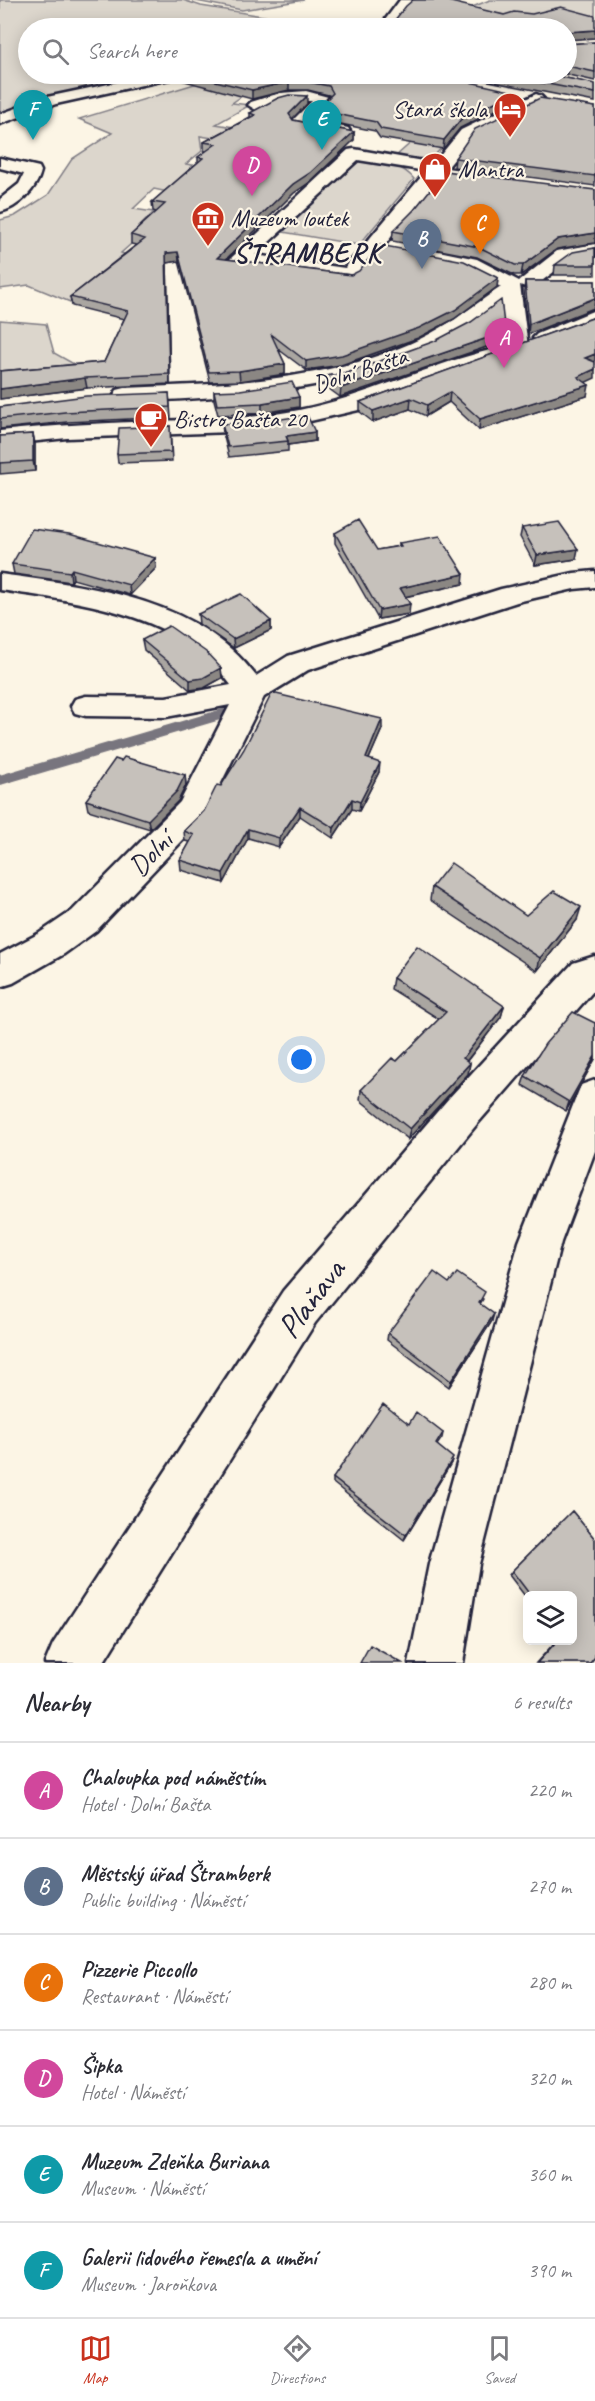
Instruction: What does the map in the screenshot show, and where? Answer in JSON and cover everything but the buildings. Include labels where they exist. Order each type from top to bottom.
[{"type":"street","points":[[393,18],[407,0]]},
{"type":"street","points":[[0,119],[52,100],[127,84]]},
{"type":"street","points":[[256,105],[279,98],[297,96],[318,98],[323,100],[299,123],[366,136],[354,154],[240,260],[350,275],[357,267],[391,248],[436,168],[467,133],[542,100],[513,93]]},
{"type":"street","points":[[354,154],[436,168],[443,173],[508,181]]},
{"type":"street","points":[[0,163],[33,171],[31,180],[26,186],[0,207]]},
{"type":"street","points":[[391,248],[471,263],[516,285],[560,283]]},
{"type":"street","points":[[108,396],[240,390],[346,373],[426,344],[462,325],[516,285],[564,255],[595,250]]},
{"type":"street","points":[[516,285],[517,347]]},
{"type":"street","name":"Dolní Bašta","points":[[0,438],[67,431],[231,425],[297,417],[355,404],[406,384],[552,335],[595,316]]},
{"type":"street","points":[[86,706],[166,707],[252,691],[298,663],[511,595],[574,581],[595,579]]},
{"type":"street","points":[[0,582],[94,598],[184,628],[226,658],[252,691]]},
{"type":"street","name":"Dolní","points":[[0,972],[51,944],[84,921],[192,810],[252,691]]},
{"type":"street","name":"Plaňava","points":[[72,1663],[298,1308],[463,1111],[586,974],[595,970]]},
{"type":"street","points":[[436,1663],[454,1564],[540,1242],[595,1098]]},
{"type":"shaded area","points":[[0,0],[183,0],[201,6],[275,18],[18,18],[18,84],[117,84],[43,99],[0,115]]},
{"type":"shaded area","points":[[191,0],[304,0],[242,10]]},
{"type":"shaded area","points":[[490,0],[595,0],[595,16],[518,17],[467,9]]},
{"type":"shaded area","points":[[194,84],[207,84],[242,96],[232,103],[250,105],[216,124],[240,128],[225,140],[200,136],[202,151],[186,164],[254,175],[182,195],[154,189],[133,209],[154,212],[139,227],[148,229],[121,253],[130,256],[80,306],[29,285],[0,289],[0,220],[15,216],[48,195],[72,159],[112,133],[79,119]]},
{"type":"shaded area","points":[[459,129],[432,158],[403,159],[396,156],[414,140]]},
{"type":"shaded area","points":[[366,160],[398,167],[414,179],[359,245],[283,232],[357,162]]},
{"type":"shaded area","points":[[0,320],[46,324],[54,353],[90,373],[0,373]]},
{"type":"waterway","points":[[0,780],[223,714]]},
{"type":"place","name":"Stará škola","points":[[510,138]]},
{"type":"place","name":"Galerii lidového řemesla a umění","points":[[33,140]]},
{"type":"place","name":"Muzeum Zdeňka Buriana","points":[[322,150]]},
{"type":"place","name":"Šipka","points":[[252,196]]},
{"type":"place","name":"Mantra","points":[[435,198]]},
{"type":"place","name":"Muzeum loutek","points":[[208,247]]},
{"type":"place","name":"Pizzerie Piccollo","points":[[480,254]]},
{"type":"place","name":"Městský úřad Štramberk","points":[[422,269]]},
{"type":"place","name":"Chaloupka pod náměstím","points":[[504,368]]},
{"type":"place","name":"Bistro Bašta 20","points":[[151,448]]},
{"type":"district","name":"ŠTRAMBERK","points":[[308,252]]}]
